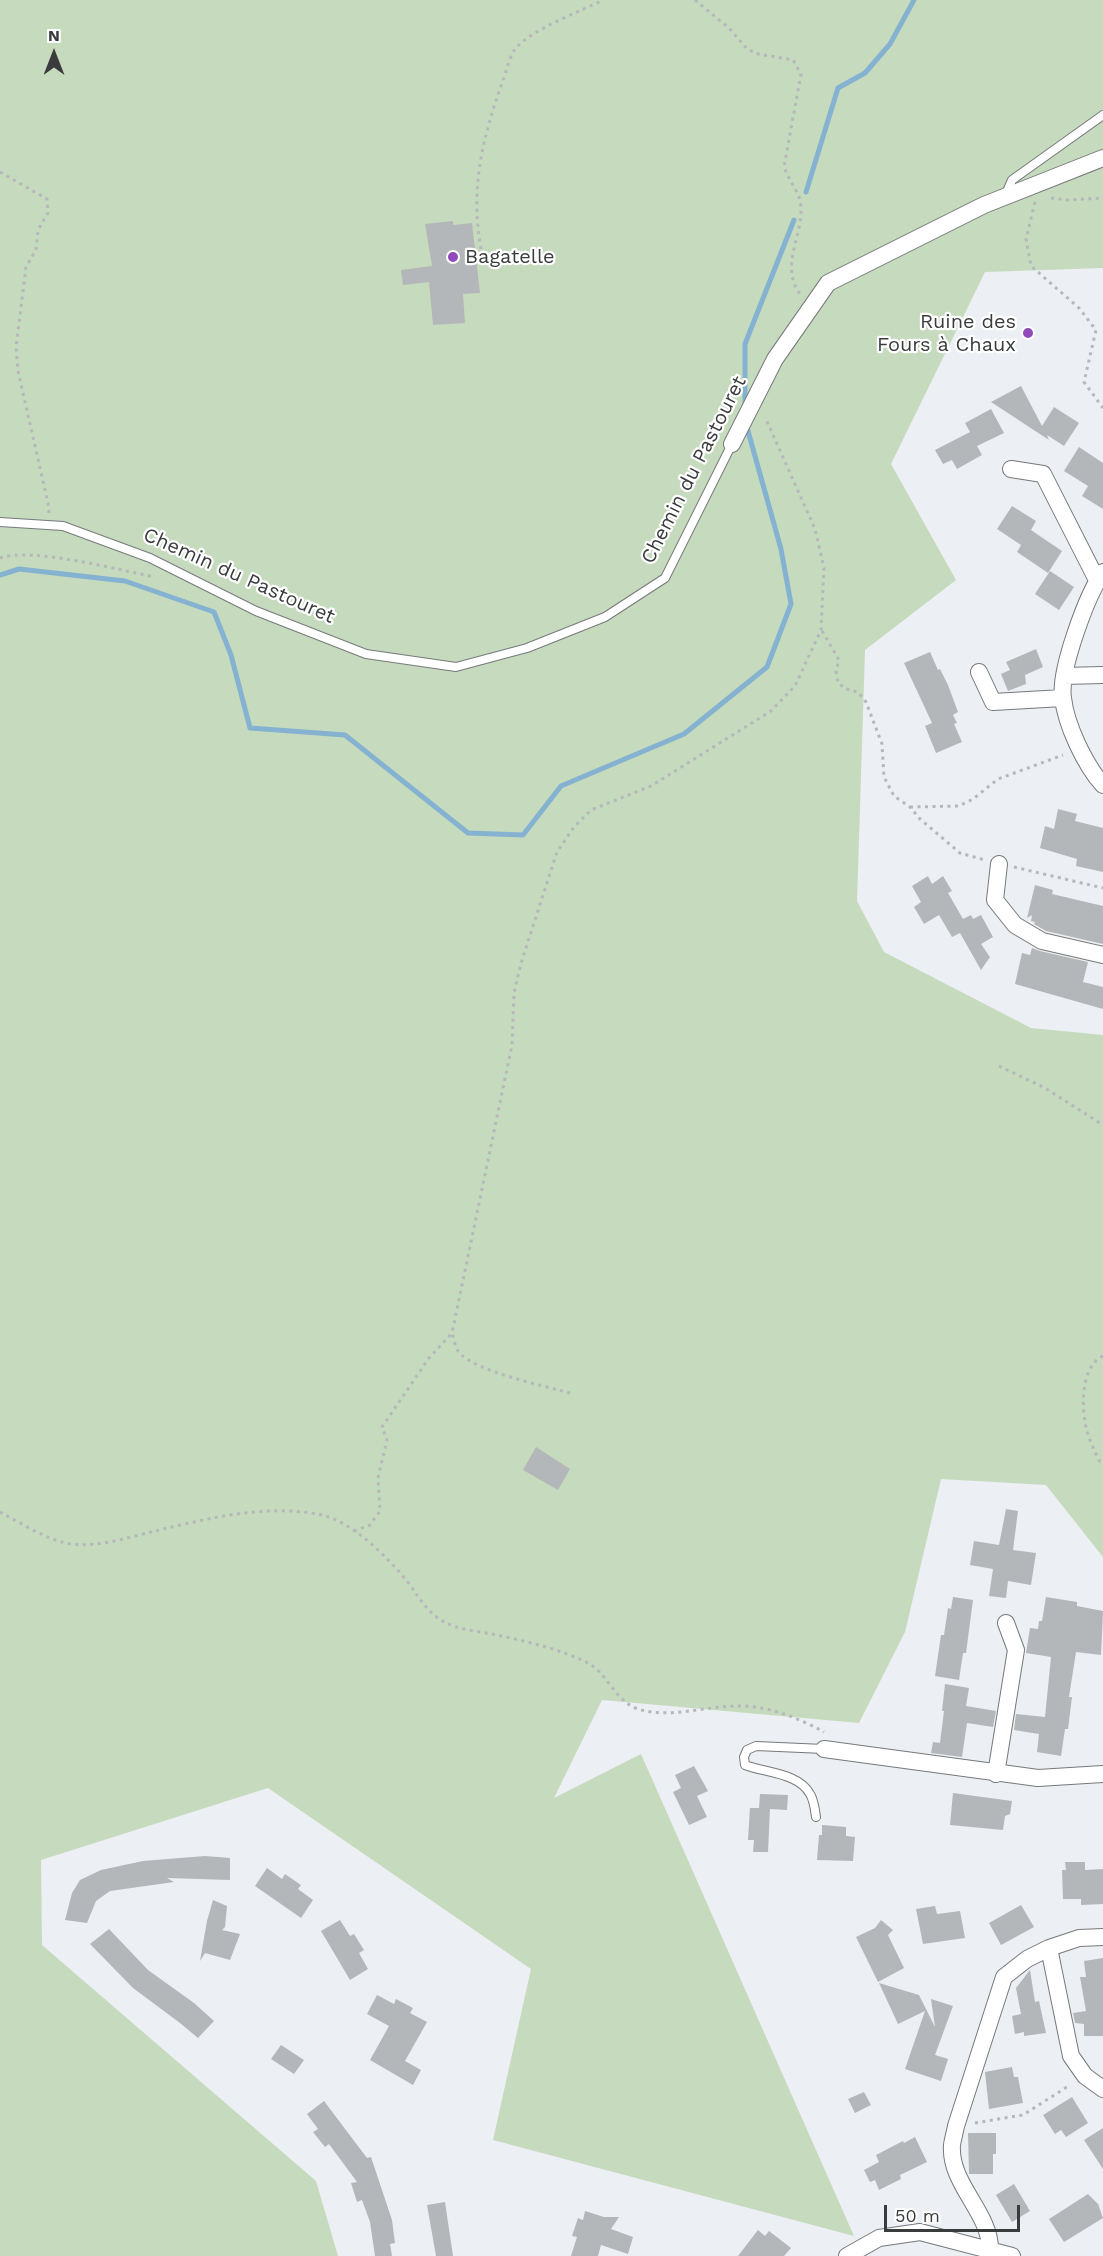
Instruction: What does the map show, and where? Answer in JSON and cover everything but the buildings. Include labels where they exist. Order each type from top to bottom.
[{"type":"street","name":"Chemin du Pastouret","points":[[732,444],[775,359],[828,283],[984,205],[1004,197],[1038,190],[1103,158]]},
{"type":"street","points":[[1011,469],[1043,474],[1100,576],[1078,628],[1064,676],[1063,698],[1074,738],[1095,776],[1103,785]]},
{"type":"street","points":[[979,672],[993,702],[1063,698]]},
{"type":"street","points":[[1064,676],[1103,675]]},
{"type":"street","points":[[999,864],[995,900],[1015,925],[1042,941],[1103,955]]},
{"type":"street","points":[[996,1774],[1016,1650],[1006,1623]]},
{"type":"street","points":[[828,1742],[996,1774],[1038,1778],[1103,1774]]},
{"type":"street","points":[[990,2250],[990,2237],[954,2162],[952,2145],[1004,1977],[1027,1959],[1049,1948],[1079,1938],[1103,1937]]},
{"type":"street","points":[[1049,1948],[1071,2056],[1085,2076],[1103,2089]]},
{"type":"street","points":[[847,2256],[879,2238],[920,2232],[1012,2256]]},
{"type":"lane","points":[[1004,197],[1012,180],[1103,115]]},
{"type":"lane","name":"Chemin du Pastouret","points":[[0,522],[63,526],[150,558],[256,611],[366,654],[456,667],[527,648],[605,617],[665,578],[732,444]]},
{"type":"lane","points":[[816,1817],[812,1796],[805,1787],[792,1778],[746,1765],[744,1757],[747,1750],[756,1746],[828,1742]]},
{"type":"path","points":[[481,249],[478,235],[477,179],[486,129],[514,50],[529,36],[603,0]]},
{"type":"path","points":[[695,0],[729,28],[747,49],[758,54],[793,60],[801,74],[784,166],[799,197],[800,213],[791,258],[793,279],[798,293],[813,304]]},
{"type":"path","points":[[0,172],[47,199],[48,213],[38,230],[36,250],[26,267],[16,347],[18,371],[48,503],[49,524]]},
{"type":"path","points":[[1103,198],[1068,200],[1038,190],[1026,239],[1031,267],[1079,308],[1096,330],[1084,382],[1103,408]]},
{"type":"path","points":[[570,1393],[471,1363],[458,1351],[452,1333],[512,1045],[514,993],[521,963],[557,852],[573,827],[591,810],[651,786],[771,711],[795,686],[821,630],[824,568],[815,529],[756,396]]},
{"type":"path","points":[[0,558],[8,555],[34,555],[165,579]]},
{"type":"path","points":[[821,630],[839,660],[836,671],[838,683],[846,689],[858,692],[866,702],[882,744],[884,777],[894,796],[910,807],[920,819],[960,853],[1103,888]]},
{"type":"path","points":[[910,807],[959,806],[973,799],[998,779],[1021,769],[1081,750]]},
{"type":"path","points":[[999,1066],[1045,1088],[1103,1125]]},
{"type":"path","points":[[354,1531],[370,1525],[380,1511],[378,1478],[387,1440],[382,1426],[429,1358],[452,1333]]},
{"type":"path","points":[[1103,1356],[1096,1359],[1090,1367],[1084,1413],[1087,1432],[1103,1465]]},
{"type":"path","points":[[0,1512],[67,1544],[91,1544],[202,1520],[257,1512],[298,1512],[323,1515],[339,1520],[380,1553],[399,1572],[432,1614],[456,1626],[524,1641],[590,1665],[634,1708],[653,1713],[740,1706],[766,1710],[804,1721],[828,1742]]},
{"type":"path","points":[[956,2126],[1023,2115],[1085,2076]]},
{"type":"green space","points":[[0,0],[1103,0],[1103,268],[985,272],[891,464],[956,580],[865,650],[857,901],[884,952],[1031,1028],[1103,1035],[1103,1557],[1046,1485],[941,1479],[905,1632],[859,1723],[602,1700],[554,1798],[641,1754],[854,2236],[493,2140],[531,1969],[268,1788],[41,1860],[42,1945],[316,2181],[338,2256],[0,2256]]},
{"type":"waterway","points":[[806,192],[838,88],[865,73],[890,44],[914,0]]},
{"type":"waterway","points":[[745,406],[745,344],[794,220]]},
{"type":"waterway","points":[[0,575],[19,569],[125,581],[214,612],[231,655],[250,728],[345,735],[468,833],[523,835],[561,786],[684,734],[767,667],[791,604],[781,549],[746,424]]},
{"type":"place","name":"Bagatelle","points":[[453,257]]},
{"type":"place","name":"Ruine des Fours à Chaux","points":[[1028,333]]}]
